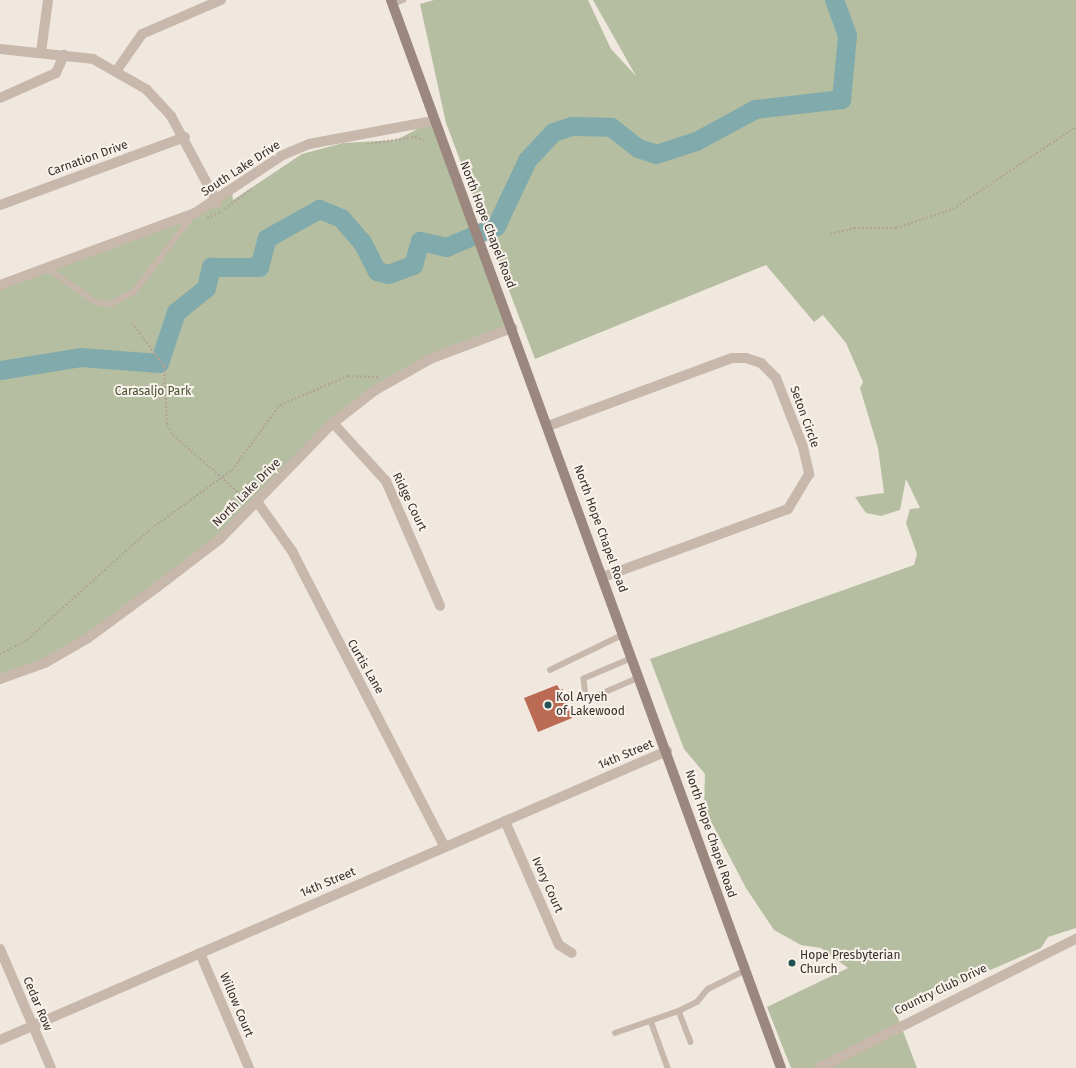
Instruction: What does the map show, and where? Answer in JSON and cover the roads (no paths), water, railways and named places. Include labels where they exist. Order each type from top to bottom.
[{"type":"main road","name":"North Hope Chapel Road","points":[[392,2],[433,121],[512,328],[604,577],[744,971],[781,1068]]},
{"type":"street","points":[[41,52],[48,0]]},
{"type":"street","points":[[117,70],[142,34],[217,1]]},
{"type":"street","points":[[0,49],[41,52],[92,60],[117,70],[162,103],[185,137],[217,202]]},
{"type":"street","points":[[0,98],[56,72],[64,55]]},
{"type":"street","name":"South Lake Drive","points":[[0,285],[195,213],[217,202],[283,155],[309,144],[433,121]]},
{"type":"street","name":"Carnation Drive","points":[[0,206],[185,137]]},
{"type":"street","name":"North Lake Drive","points":[[0,679],[45,664],[88,638],[220,540],[333,423],[395,377],[430,359],[512,328]]},
{"type":"street","name":"Seton Circle","points":[[548,426],[732,358],[746,358],[761,363],[776,378],[803,447],[809,474],[788,509],[604,577]]},
{"type":"street","name":"Ridge Court","points":[[333,423],[386,481],[440,606]]},
{"type":"street","name":"Curtis Lane","points":[[256,504],[292,551],[445,846]]},
{"type":"street","name":"14th Street","points":[[0,1040],[200,952],[667,751]]},
{"type":"street","name":"Ivory Court","points":[[504,821],[559,945],[572,953]]},
{"type":"street","name":"Country Club Drive","points":[[819,1068],[1076,939]]},
{"type":"street","name":"Cedar Row","points":[[0,949],[50,1068]]},
{"type":"street","name":"Willow Court","points":[[200,952],[249,1068]]},
{"type":"lane","points":[[392,2],[403,0]]},
{"type":"lane","points":[[47,268],[96,302],[111,304],[134,292],[195,213]]},
{"type":"lane","points":[[550,670],[624,634]]},
{"type":"lane","points":[[633,658],[584,679],[586,697],[591,698],[640,677]]},
{"type":"lane","points":[[615,1033],[679,1011],[697,1002],[708,989],[744,971]]},
{"type":"lane","points":[[679,1011],[691,1042]]},
{"type":"lane","points":[[651,1021],[668,1068]]},
{"type":"waterway","points":[[0,370],[80,357],[159,363],[176,312],[206,288],[211,267],[259,267],[267,238],[319,209],[341,218],[362,242],[377,271],[388,274],[413,265],[420,241],[446,247],[496,226],[527,160],[553,132],[572,126],[611,127],[638,148],[656,154],[696,141],[755,109],[841,99],[847,35],[834,0]]},
{"type":"place","name":"Kol Aryeh of Lakewood","points":[[548,705]]},
{"type":"place","name":"Hope Presbyterian Church","points":[[792,963]]},
{"type":"park label","name":"Carasaljo Park","points":[[153,392]]}]
